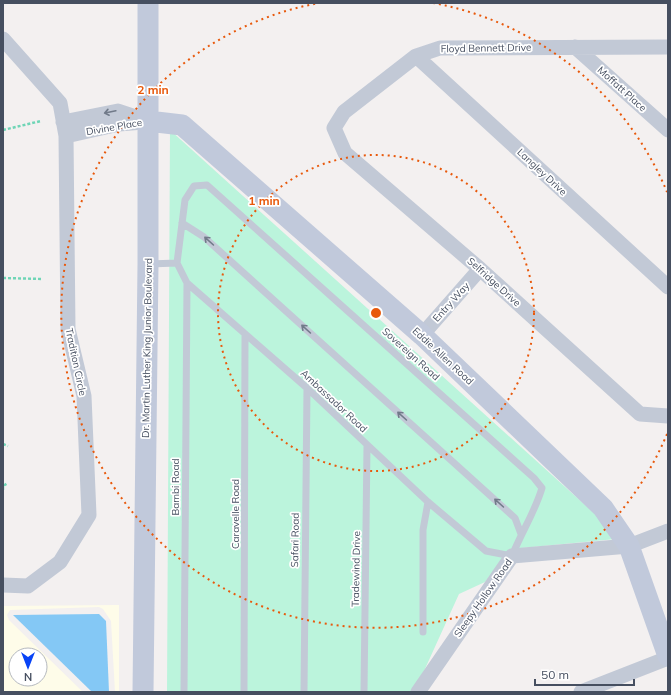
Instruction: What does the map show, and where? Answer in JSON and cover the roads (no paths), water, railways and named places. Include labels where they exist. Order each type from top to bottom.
[{"type":"street","name":"Dr. Martin Luther King Junior Boulevard","points":[[143,692],[148,264],[148,3]]},
{"type":"street","name":"Tradition Circle","points":[[3,39],[60,103],[64,129],[68,329],[84,396],[89,515],[60,562],[28,586],[3,585]]},
{"type":"street","name":"Moffatt Place","points":[[575,47],[668,130]]},
{"type":"street","name":"Floyd Bennett Drive","points":[[334,128],[344,112],[416,56],[440,48],[668,48]]},
{"type":"street","name":"Langley Drive","points":[[416,56],[668,288]]},
{"type":"street","name":"Divine Place","points":[[64,129],[148,121]]},
{"type":"street","name":"Eddie Allen Road","points":[[148,121],[182,125],[422,335],[603,508],[629,546],[668,657]]},
{"type":"street","name":"Selfridge Drive","points":[[334,128],[345,153],[480,269],[640,414],[668,416]]},
{"type":"street","name":"Entry Way","points":[[422,335],[480,269]]},
{"type":"street","name":"Sleepy Hollow Road","points":[[418,692],[512,556],[629,546],[668,531]]},
{"type":"street","points":[[582,692],[668,657]]},
{"type":"lane","name":"Sovereign Road","points":[[177,263],[185,200],[194,186],[207,185],[534,478],[542,488],[538,502],[521,534],[512,556]]},
{"type":"lane","points":[[182,224],[204,237],[515,518],[521,534]]},
{"type":"lane","points":[[148,264],[177,263]]},
{"type":"lane","name":"Ambassador Road","points":[[177,263],[187,283],[245,336],[307,388],[428,502],[486,551],[512,556]]},
{"type":"lane","name":"Bambi Road","points":[[184,692],[187,283]]},
{"type":"lane","name":"Caravelle Road","points":[[244,692],[245,336]]},
{"type":"lane","name":"Safari Road","points":[[304,692],[307,388]]},
{"type":"lane","name":"Tradewind Drive","points":[[364,692],[367,446]]},
{"type":"lane","points":[[423,632],[423,530],[428,502]]},
{"type":"water","points":[[99,614],[106,621],[109,692],[92,692],[48,649],[48,647],[46,647],[13,615]]}]
